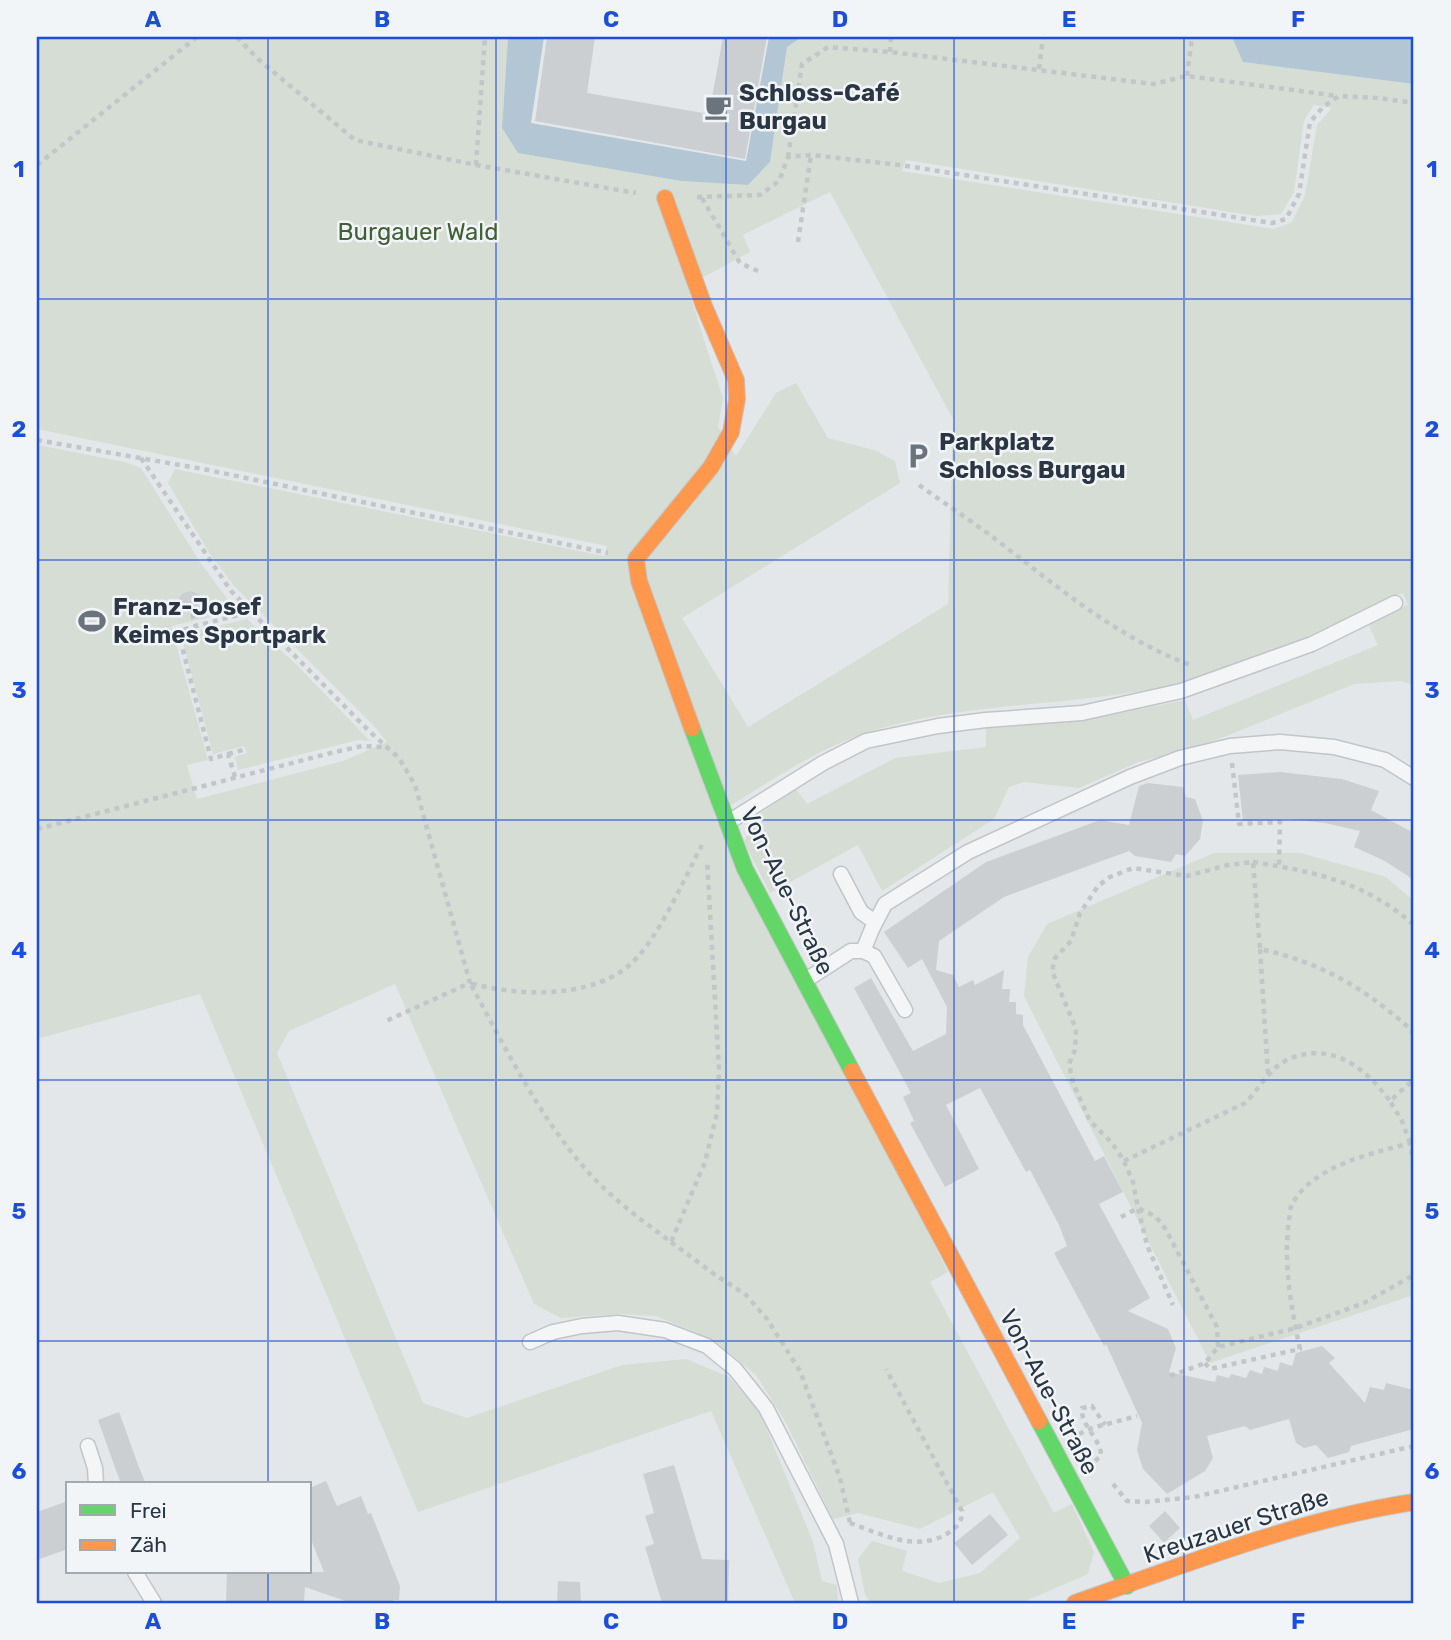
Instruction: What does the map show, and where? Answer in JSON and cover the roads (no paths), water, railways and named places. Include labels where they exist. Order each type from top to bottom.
[{"type":"street","name":"Von-Aue-Straße","points":[[666,198],[704,306],[736,380],[737,398],[731,432],[711,467],[636,559],[639,581],[745,869],[1127,1586]]},
{"type":"street","name":"Kreuzauer Straße","points":[[1074,1603],[1306,1522],[1376,1506],[1414,1502]]},
{"type":"lane","points":[[727,822],[823,763],[866,741],[938,726],[1082,713],[1181,691],[1312,644],[1395,603]]},
{"type":"lane","points":[[863,951],[885,904],[968,852],[1130,777],[1180,758],[1230,746],[1280,743],[1334,747],[1385,760],[1414,778]]},
{"type":"lane","points":[[841,874],[861,912],[875,922]]},
{"type":"lane","points":[[805,981],[851,951],[863,951],[874,956],[905,1010]]},
{"type":"lane","points":[[530,1342],[553,1332],[618,1323],[665,1330],[707,1346],[735,1369],[766,1408],[836,1544],[851,1603]]},
{"type":"lane","points":[[88,1446],[96,1482]]},
{"type":"lane","points":[[136,1574],[154,1603]]},
{"type":"water","points":[[508,37],[544,37],[531,123],[746,161],[769,37],[802,37],[787,47],[770,162],[748,185],[681,181],[518,153],[502,128]]},
{"type":"water","points":[[1232,37],[1414,37],[1414,84],[1243,62]]},
{"type":"place","name":"Schloss-Café Burgau","points":[[718,107]]},
{"type":"place","name":"Parkplatz Schloss Burgau","points":[[918,456]]},
{"type":"place","name":"Franz-Josef Keimes Sportpark","points":[[92,621]]},
{"type":"park label","name":"Burgauer Wald","points":[[418,232]]}]
